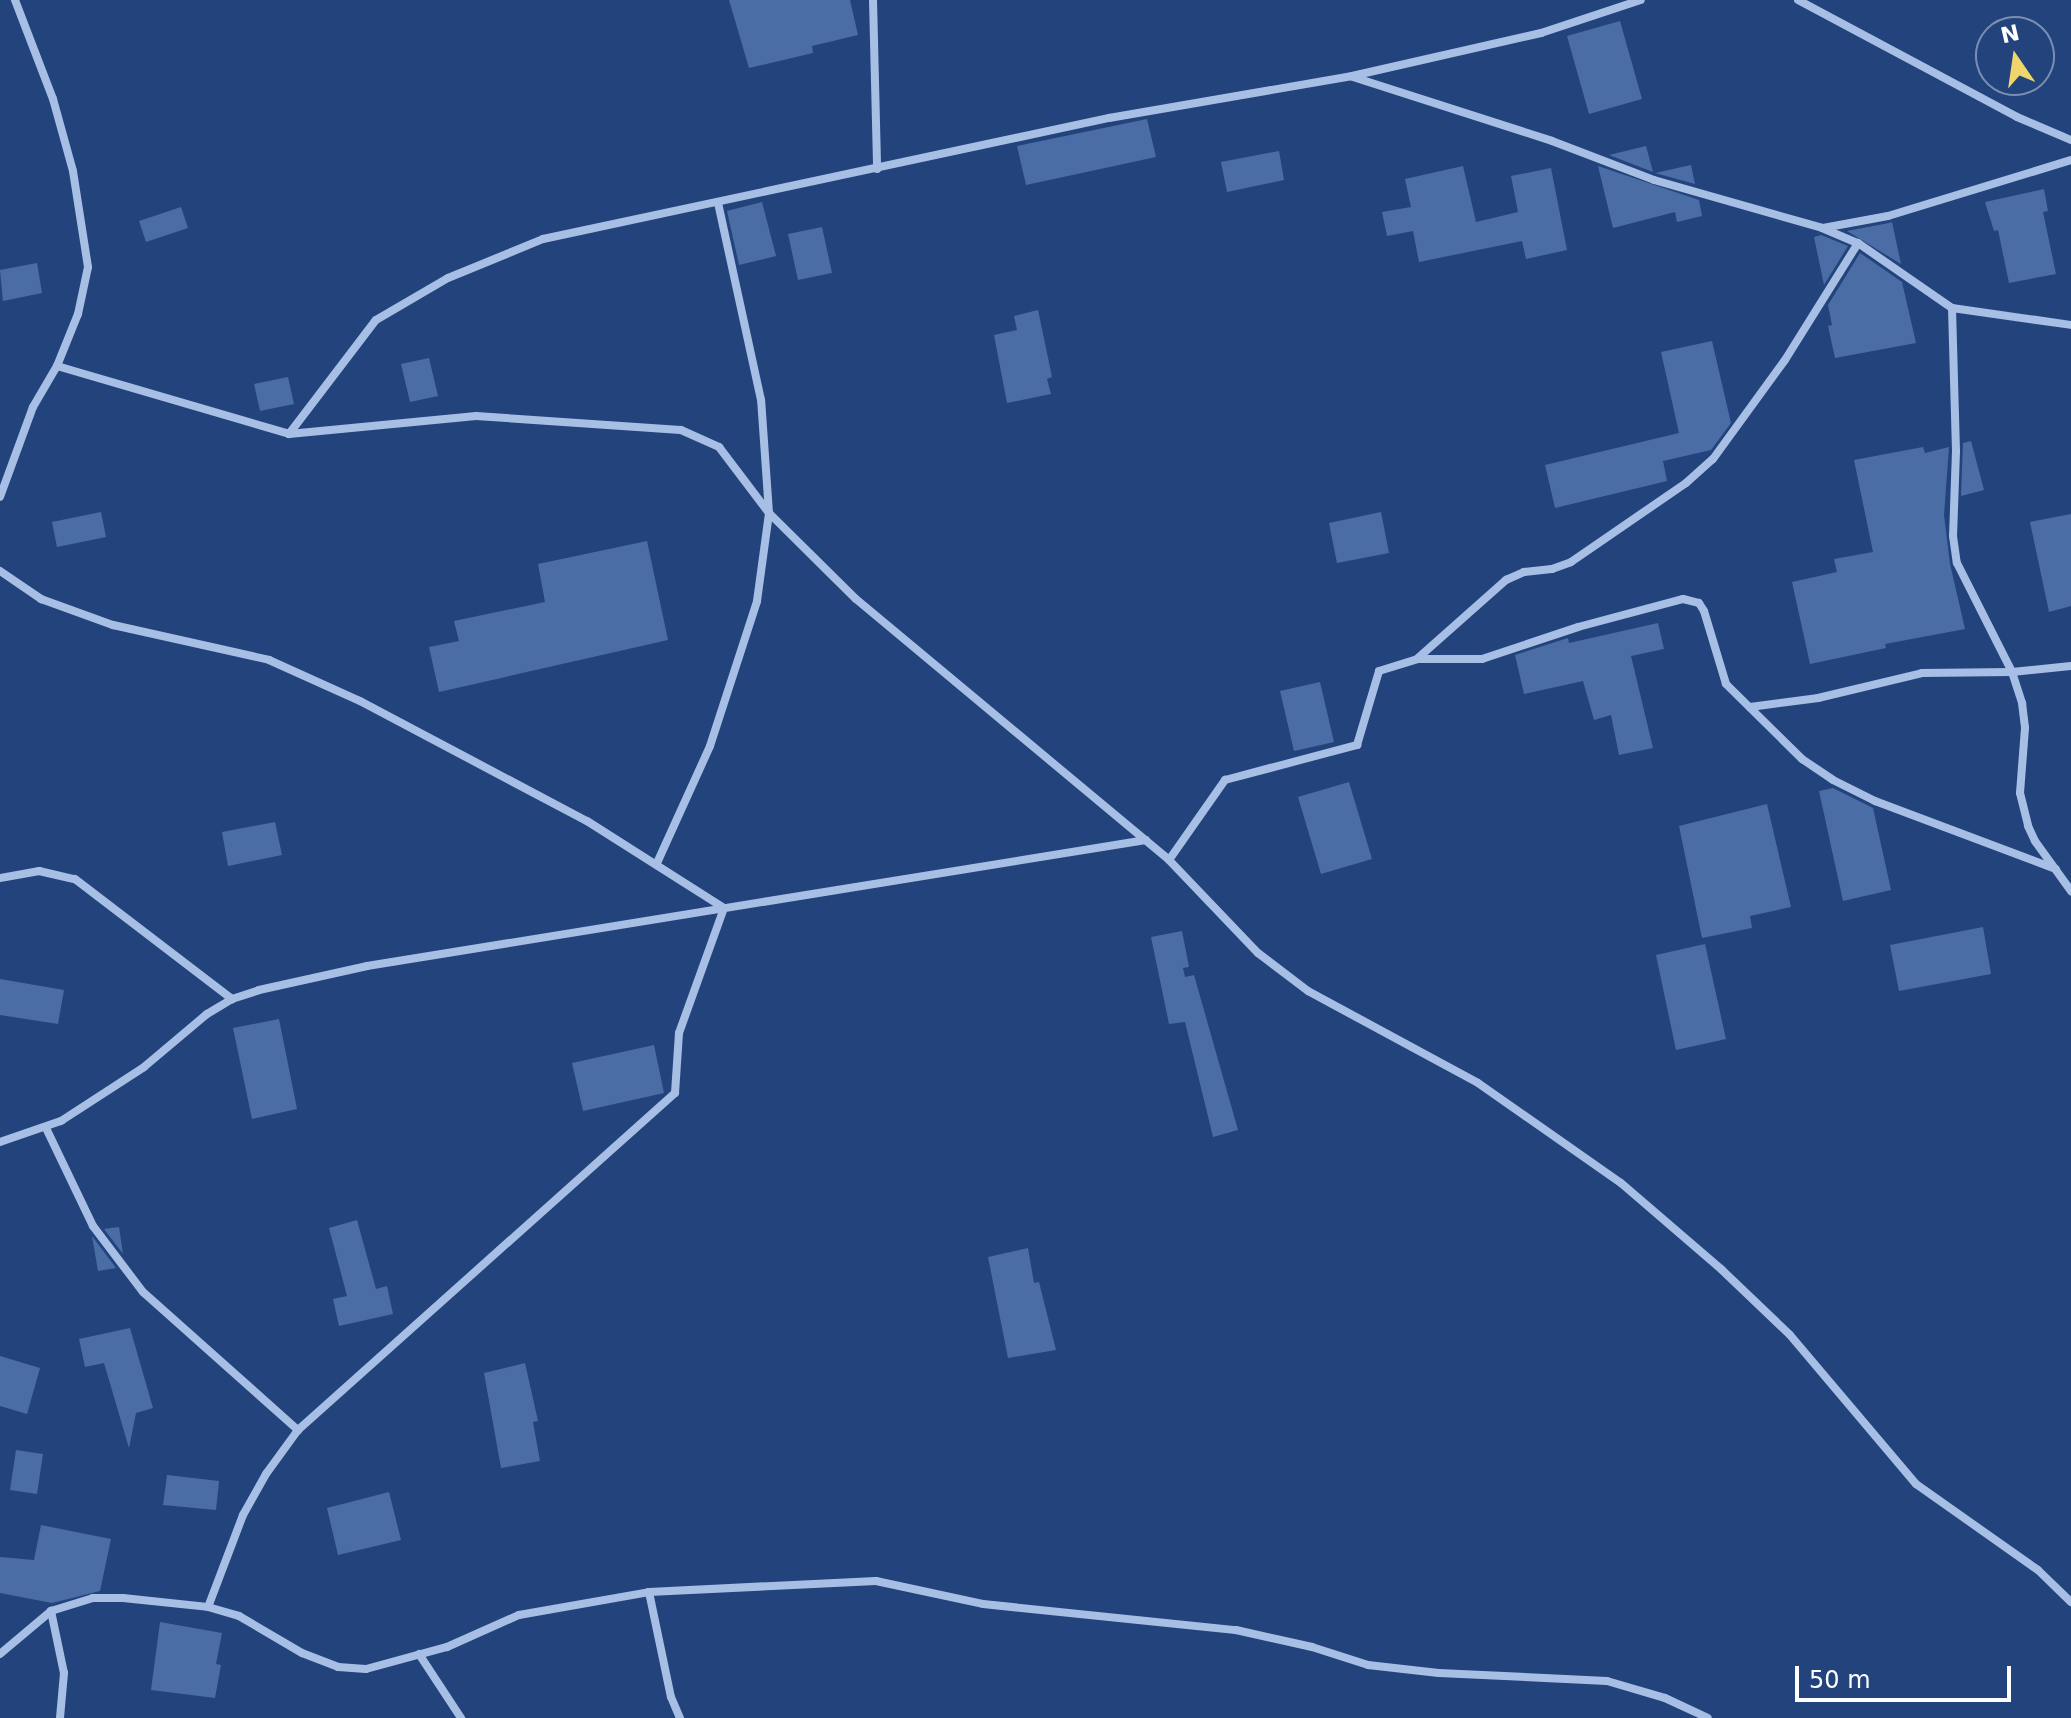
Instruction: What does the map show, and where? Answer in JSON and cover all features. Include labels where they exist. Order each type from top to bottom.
[{"type":"street","points":[[0,497],[33,407],[57,366],[78,314],[88,267],[73,171],[53,99],[15,0]]},
{"type":"street","points":[[873,0],[877,169]]},
{"type":"street","points":[[289,434],[376,320],[448,278],[543,239],[1109,118],[1352,76],[1541,33],[1641,0]]},
{"type":"street","points":[[1798,0],[2017,117],[2071,140]]},
{"type":"street","points":[[1352,76],[1552,141],[1654,180],[1822,228],[1858,243],[1952,308],[2071,325]]},
{"type":"street","points":[[1822,228],[1888,216],[2071,160]]},
{"type":"street","points":[[657,863],[710,746],[757,601],[769,513],[761,400],[718,203]]},
{"type":"street","points":[[1418,659],[1506,580],[1524,572],[1552,569],[1571,562],[1686,483],[1713,459],[1785,360],[1858,243]]},
{"type":"street","points":[[1952,308],[1956,451],[1953,536],[1957,563],[2012,672],[2025,728],[2023,804],[2035,841],[2071,891]]},
{"type":"street","points":[[57,366],[289,434],[476,416],[681,430],[719,447],[769,513],[856,599],[1169,860],[1258,953],[1308,991],[1478,1083],[1621,1183],[1721,1269],[1790,1335],[1916,1484],[2038,1570],[2071,1602]]},
{"type":"street","points":[[0,571],[41,599],[113,625],[269,660],[360,701],[479,763],[657,863],[724,908]]},
{"type":"street","points":[[1169,860],[1225,780],[1357,745],[1379,671],[1418,659],[1482,659],[1578,627],[1683,599],[1692,600],[1704,611],[1726,684],[1802,759],[1833,780],[1875,801],[2056,869]]},
{"type":"street","points":[[1750,707],[1818,698],[1922,673],[2012,672],[2071,666]]},
{"type":"street","points":[[0,1142],[46,1128],[144,1067],[207,1014],[232,999],[367,966],[1146,840]]},
{"type":"street","points":[[0,878],[39,871],[75,879],[232,999]]},
{"type":"street","points":[[208,1607],[243,1515],[266,1474],[298,1430],[675,1093],[679,1033],[724,908]]},
{"type":"street","points":[[46,1128],[93,1226],[143,1292],[298,1430]]},
{"type":"street","points":[[0,1654],[51,1611],[93,1598],[208,1607],[239,1616],[302,1653],[338,1667],[366,1669],[447,1647],[519,1615],[649,1592],[771,1583],[876,1581],[983,1604],[1236,1630],[1312,1647],[1368,1665],[1439,1673],[1607,1681],[1665,1698],[1708,1718]]},
{"type":"street","points":[[649,1592],[671,1697],[680,1718]]},
{"type":"street","points":[[51,1611],[64,1673],[60,1718]]},
{"type":"street","points":[[419,1654],[461,1718]]},
{"type":"building","points":[[729,0],[850,0],[858,35],[812,46],[813,53],[749,68]]},
{"type":"building","points":[[1620,21],[1642,99],[1589,114],[1567,36]]},
{"type":"building","points":[[1147,119],[1156,157],[1026,185],[1017,146]]},
{"type":"building","points":[[1646,146],[1653,172],[1609,155]]},
{"type":"building","points":[[1279,151],[1284,180],[1227,192],[1221,162]]},
{"type":"building","points":[[1691,165],[1695,184],[1655,173]]},
{"type":"building","points":[[1463,166],[1476,222],[1518,212],[1511,176],[1551,168],[1567,250],[1526,259],[1522,241],[1419,262],[1413,231],[1387,236],[1382,212],[1411,207],[1405,179]]},
{"type":"building","points":[[1598,166],[1699,200],[1702,216],[1677,222],[1675,212],[1613,228]]},
{"type":"building","points":[[2044,189],[2048,211],[2043,212],[2056,274],[2009,283],[1998,230],[1994,231],[1985,202]]},
{"type":"building","points":[[762,202],[776,256],[739,265],[727,211]]},
{"type":"building","points":[[181,207],[188,228],[146,242],[139,221]]},
{"type":"building","points":[[1892,222],[1901,264],[1847,231],[1889,223]]},
{"type":"building","points":[[822,227],[832,273],[798,280],[788,234]]},
{"type":"building","points":[[1821,235],[1848,246],[1824,285],[1814,237]]},
{"type":"building","points":[[1860,253],[1902,282],[1916,343],[1835,358],[1828,326],[1832,325],[1828,305]]},
{"type":"building","points":[[37,263],[42,293],[3,301],[0,270]]},
{"type":"building","points":[[1038,310],[1052,377],[1047,379],[1051,394],[1007,403],[994,335],[1017,330],[1014,316]]},
{"type":"building","points":[[1712,341],[1731,423],[1711,450],[1663,461],[1667,481],[1555,508],[1545,465],[1679,433],[1661,352]]},
{"type":"building","points":[[429,358],[438,396],[410,402],[401,364]]},
{"type":"building","points":[[288,377],[294,404],[260,411],[254,384]]},
{"type":"building","points":[[1971,441],[1984,490],[1961,496],[1963,443]]},
{"type":"building","points":[[1923,447],[1925,453],[1949,447],[1944,515],[1950,564],[1965,629],[1885,644],[1886,648],[1810,664],[1792,582],[1837,572],[1834,559],[1873,552],[1854,460]]},
{"type":"building","points":[[101,512],[106,537],[57,547],[52,522]]},
{"type":"building","points":[[1381,512],[1389,553],[1337,563],[1329,523]]},
{"type":"building","points":[[2071,514],[2071,606],[2049,612],[2030,522]]},
{"type":"building","points":[[647,541],[668,640],[439,692],[429,647],[459,641],[454,621],[545,602],[538,564]]},
{"type":"building","points":[[1658,623],[1664,649],[1631,656],[1653,748],[1619,755],[1611,715],[1594,720],[1583,681],[1524,694],[1515,655],[1568,638],[1569,643]]},
{"type":"building","points":[[1320,682],[1334,742],[1294,751],[1280,691]]},
{"type":"building","points":[[1349,782],[1372,859],[1321,874],[1298,797]]},
{"type":"building","points":[[1833,788],[1873,808],[1891,890],[1843,901],[1819,791]]},
{"type":"building","points":[[1767,804],[1791,907],[1750,916],[1752,928],[1702,938],[1679,826]]},
{"type":"building","points":[[275,822],[282,855],[228,866],[222,832]]},
{"type":"building","points":[[1983,927],[1991,974],[1899,991],[1890,945]]},
{"type":"building","points":[[1182,931],[1189,967],[1183,968],[1185,977],[1194,975],[1238,1130],[1213,1137],[1185,1022],[1169,1024],[1151,937]]},
{"type":"building","points":[[1705,944],[1726,1039],[1676,1050],[1656,955]]},
{"type":"building","points":[[0,979],[64,990],[58,1024],[0,1015]]},
{"type":"building","points":[[279,1019],[297,1109],[252,1119],[233,1028]]},
{"type":"building","points":[[654,1045],[664,1093],[583,1111],[572,1063]]},
{"type":"building","points":[[357,1220],[376,1289],[387,1286],[393,1314],[339,1326],[333,1299],[347,1296],[329,1228]]},
{"type":"building","points":[[119,1227],[123,1254],[104,1229]]},
{"type":"building","points":[[92,1236],[116,1268],[98,1271]]},
{"type":"building","points":[[1028,1248],[1034,1283],[1039,1282],[1056,1350],[1008,1358],[988,1257]]},
{"type":"building","points":[[130,1328],[153,1408],[136,1413],[129,1448],[104,1363],[85,1367],[79,1339]]},
{"type":"building","points":[[0,1356],[40,1368],[27,1414],[0,1406]]},
{"type":"building","points":[[525,1363],[538,1421],[533,1422],[540,1461],[501,1468],[484,1373]]},
{"type":"building","points":[[16,1450],[43,1454],[37,1494],[10,1490]]},
{"type":"building","points":[[167,1475],[219,1481],[216,1510],[163,1505]]},
{"type":"building","points":[[389,1492],[401,1540],[338,1555],[327,1508]]},
{"type":"building","points":[[41,1525],[111,1539],[100,1591],[52,1603],[0,1593],[0,1557],[34,1560]]},
{"type":"building","points":[[160,1622],[222,1633],[216,1664],[221,1665],[215,1698],[151,1690]]}]
